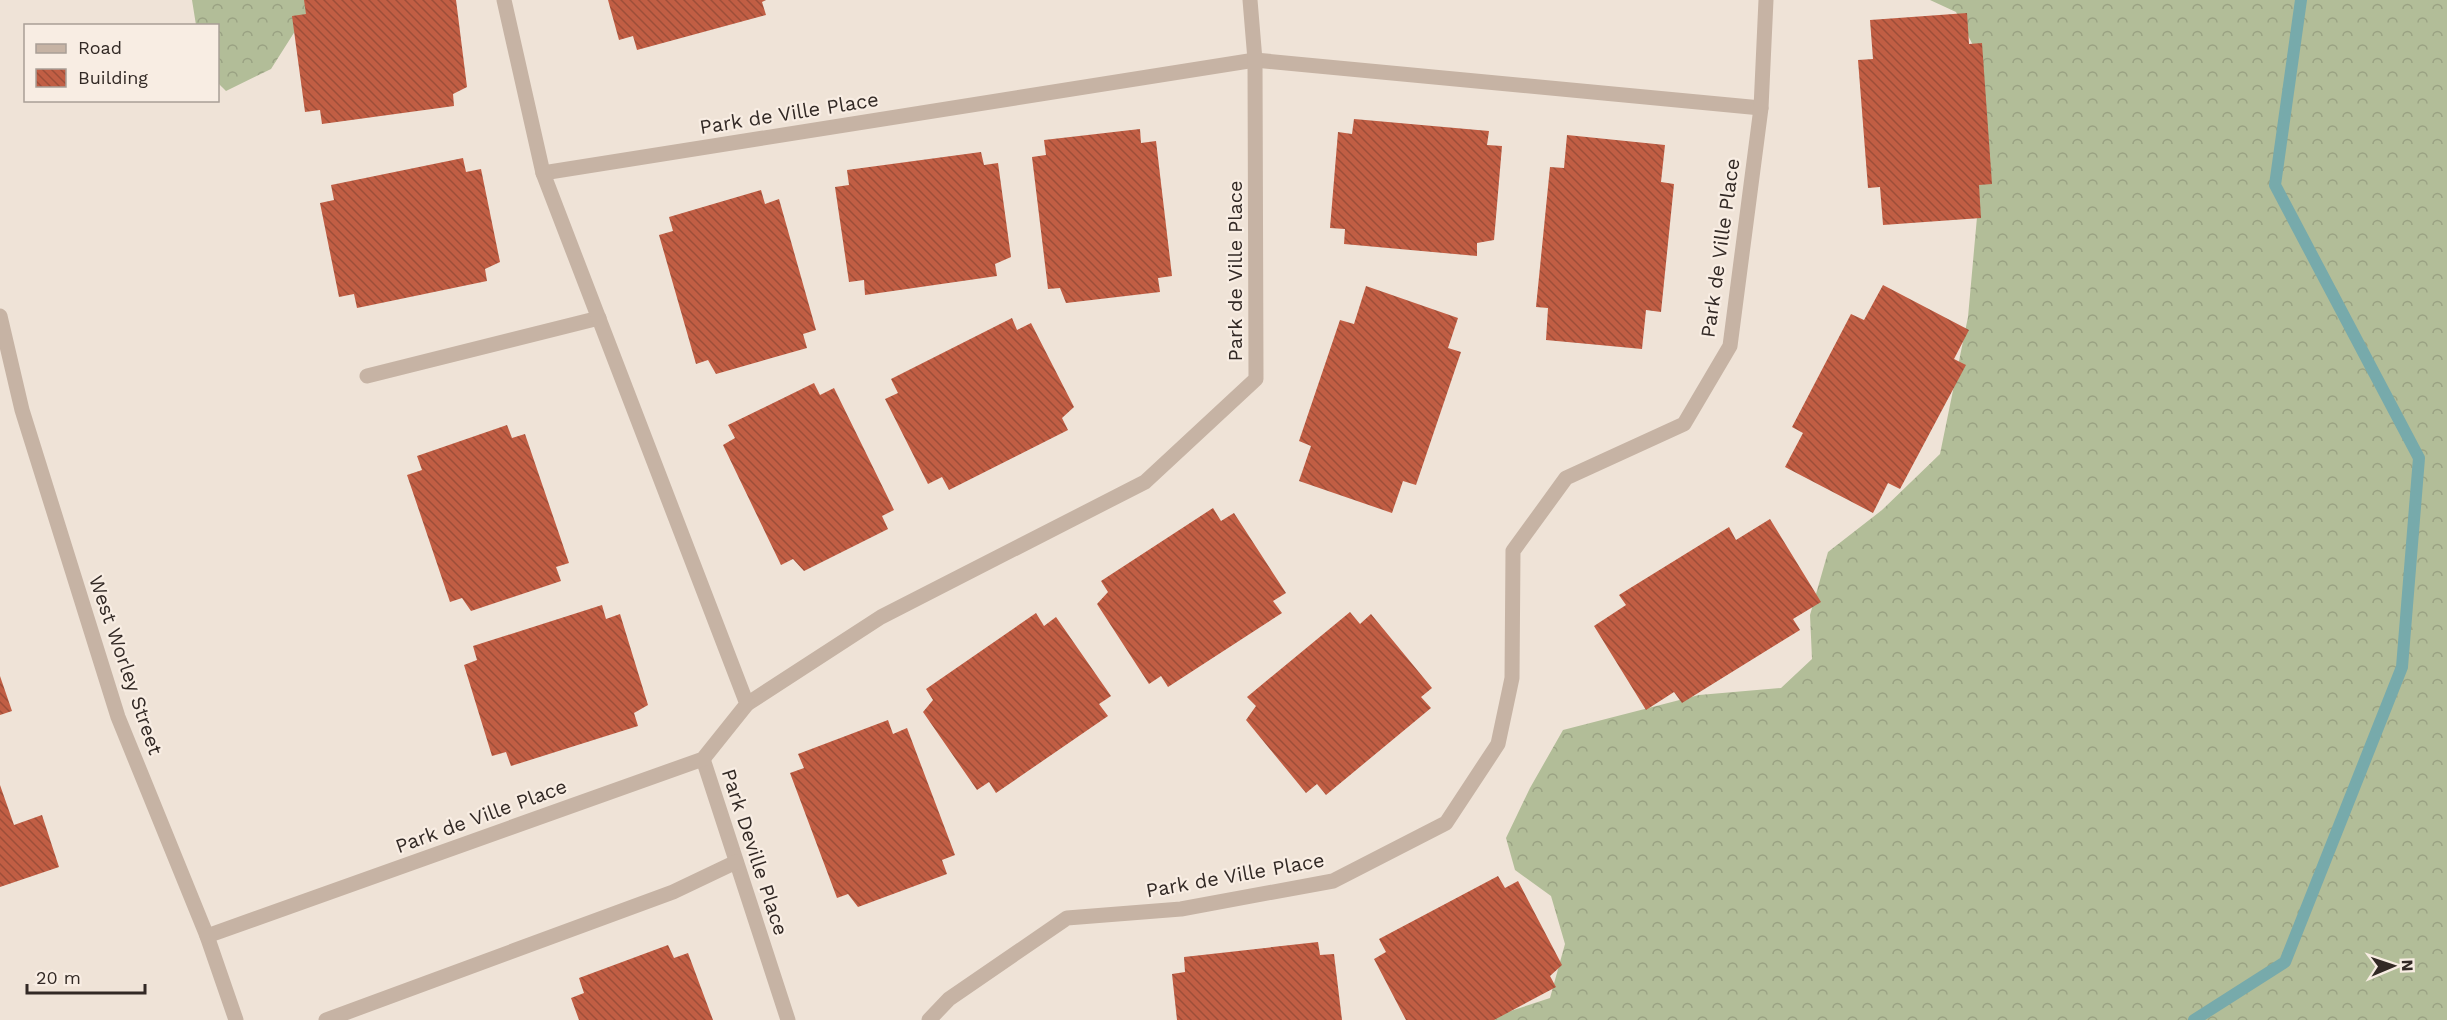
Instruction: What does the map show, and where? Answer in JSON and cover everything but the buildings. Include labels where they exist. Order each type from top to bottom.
[{"type":"street","points":[[504,0],[543,173],[747,704]]},
{"type":"street","name":"Park de Ville Place","points":[[207,936],[703,759],[747,704],[881,617],[1145,482],[1256,379],[1255,60],[1250,0]]},
{"type":"street","points":[[1761,108],[1766,0]]},
{"type":"street","name":"Park de Ville Place","points":[[543,173],[1255,60],[1761,108],[1730,346],[1684,424],[1566,478],[1513,551],[1512,678],[1498,744],[1446,823],[1333,881],[1181,909],[1067,918],[949,999],[929,1020]]},
{"type":"street","name":"West Worley Street","points":[[0,316],[22,410],[118,717],[207,936],[236,1020]]},
{"type":"street","points":[[367,376],[599,318]]},
{"type":"street","name":"Park Deville Place","points":[[703,759],[788,1020]]},
{"type":"street","points":[[326,1020],[673,892],[736,862]]},
{"type":"green space","points":[[192,0],[338,0],[304,17],[271,69],[226,91],[219,84],[219,24],[196,24]]},
{"type":"green space","points":[[1930,0],[2447,0],[2447,1020],[1483,1020],[1550,998],[1565,944],[1551,896],[1515,870],[1506,838],[1530,788],[1563,730],[1699,695],[1781,688],[1812,659],[1810,615],[1828,552],[1882,510],[1940,454],[1968,317],[1978,206],[1981,61],[1956,12]]},
{"type":"waterway","points":[[2194,1020],[2285,962],[2402,667],[2419,458],[2275,185],[2301,0]]}]
